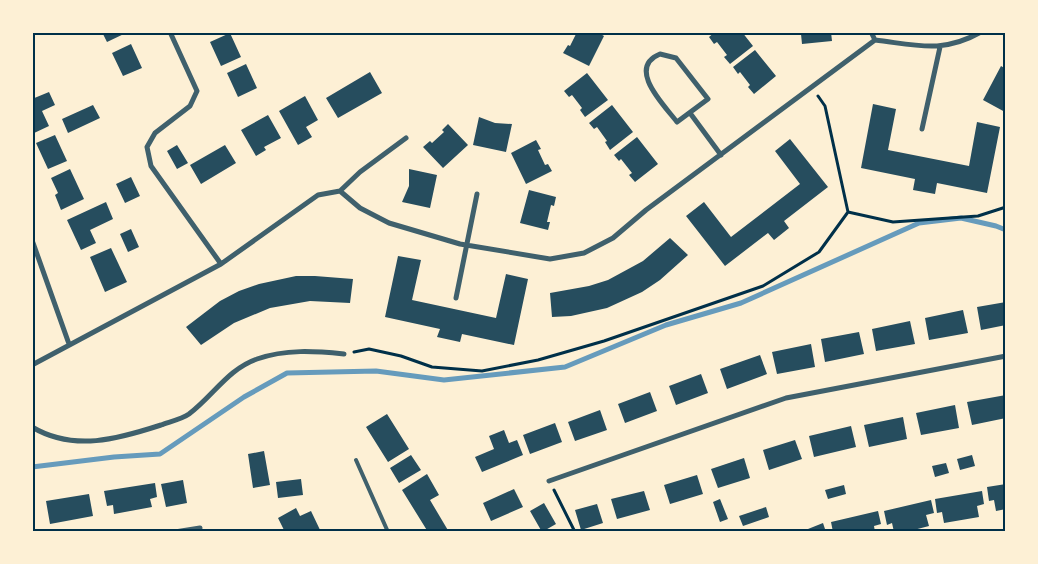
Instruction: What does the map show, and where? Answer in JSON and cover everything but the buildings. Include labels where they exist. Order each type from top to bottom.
[{"type":"street","points":[[170,32],[197,91],[190,106],[155,133],[147,148],[151,166],[221,264]]},
{"type":"street","points":[[872,32],[875,40]]},
{"type":"street","points":[[340,191],[360,208],[389,223],[467,245],[550,259],[584,253],[613,238],[875,40],[940,47],[967,40],[981,32]]},
{"type":"street","points":[[922,129],[940,47]]},
{"type":"street","points":[[666,54],[676,58],[708,99],[690,113],[677,122],[649,84],[645,72],[650,60],[655,56],[666,54]]},
{"type":"street","points":[[690,113],[721,155]]},
{"type":"street","points":[[32,365],[221,264],[318,195],[340,191],[360,172],[406,138]]},
{"type":"street","points":[[456,298],[477,194]]},
{"type":"street","points":[[32,240],[69,344]]},
{"type":"street","points":[[32,427],[44,434],[76,442],[120,439],[188,415],[223,379],[256,359],[296,350],[344,354]]},
{"type":"street","points":[[549,481],[786,398],[1006,356]]},
{"type":"street","points":[[175,532],[200,528]]},
{"type":"lane","points":[[356,460],[388,532]]},
{"type":"path","points":[[369,349],[401,356],[432,367],[474,370],[538,360],[613,338],[763,286],[819,252],[848,212],[825,106],[813,87]]},
{"type":"path","points":[[848,212],[893,222],[978,216],[1006,207]]},
{"type":"path","points":[[549,481],[575,532]]},
{"type":"waterway","points":[[32,467],[114,457],[160,454],[244,397],[287,373],[376,371],[444,380],[565,367],[666,325],[741,303],[919,223],[961,218],[1006,230]]}]
